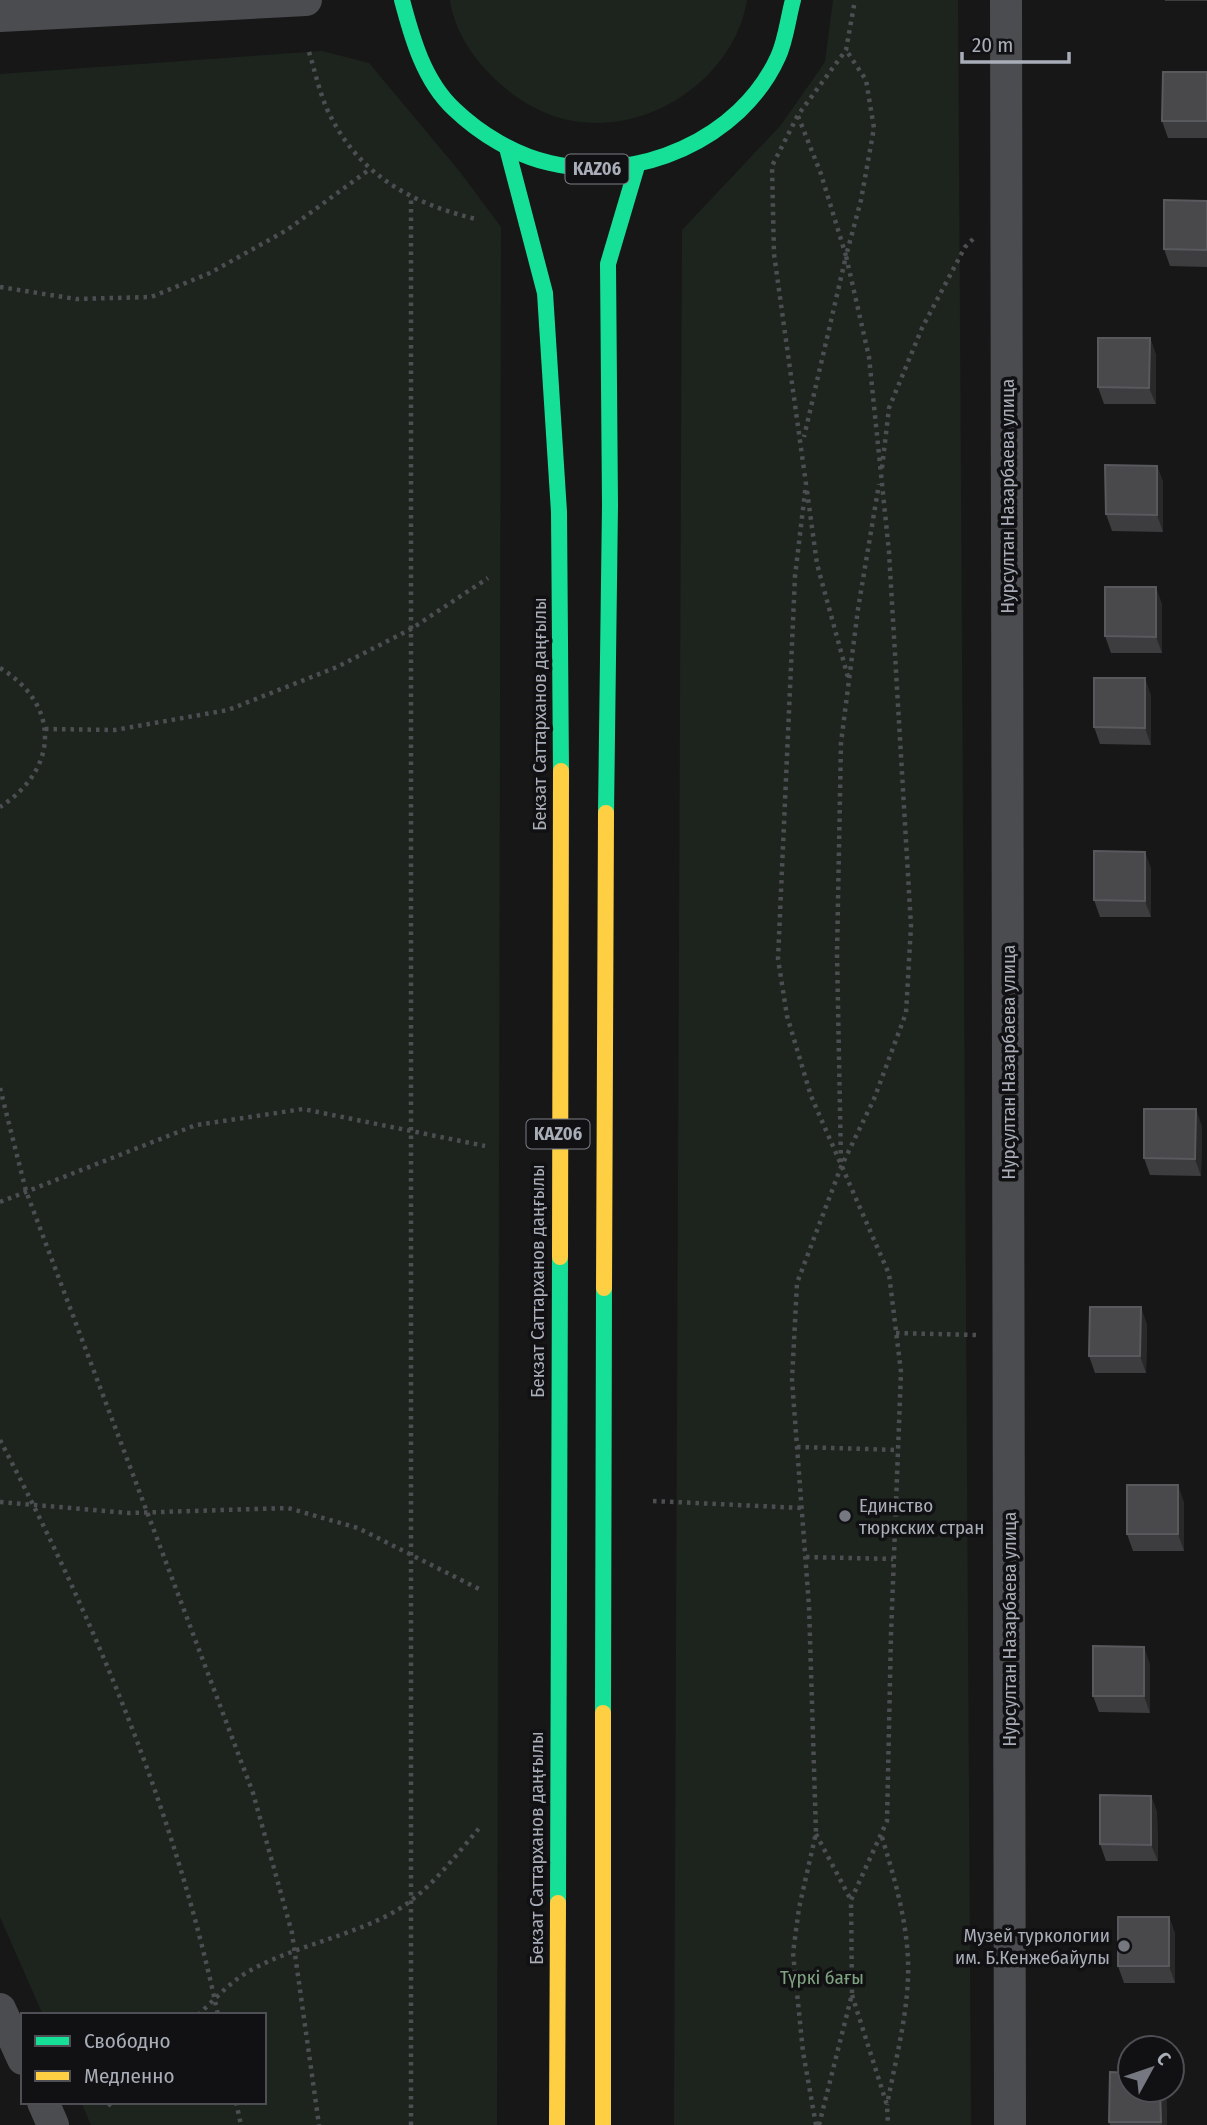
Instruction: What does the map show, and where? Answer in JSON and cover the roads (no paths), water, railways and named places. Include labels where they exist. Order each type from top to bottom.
[{"type":"main road","name":"KАZ06","points":[[402,0],[417,55],[434,84],[454,109],[479,131],[507,148],[538,160],[569,168],[604,170],[637,166],[670,156],[700,142],[727,121],[751,97],[770,69],[784,38],[793,0]]},
{"type":"main road","name":"Бекзат Саттарханов даңғылы","points":[[507,148],[545,293],[559,512],[562,618],[557,2125]]},
{"type":"main road","name":"KАZ06","points":[[603,2125],[604,979],[610,505],[608,264],[637,166]]},
{"type":"street","points":[[0,16],[306,0]]},
{"type":"street","name":"Нурсултан Назарбаева улица","points":[[1006,0],[1010,2125]]},
{"type":"street","points":[[0,2008],[21,2055]]},
{"type":"street","points":[[44,2104],[53,2125]]},
{"type":"place","name":"Единство тюркских стран","points":[[845,1516]]},
{"type":"place","name":"Музей туркологии им. Б.Кенжебайулы","points":[[1124,1946]]},
{"type":"park label","name":"Түркі бағы","points":[[822,1977]]}]
